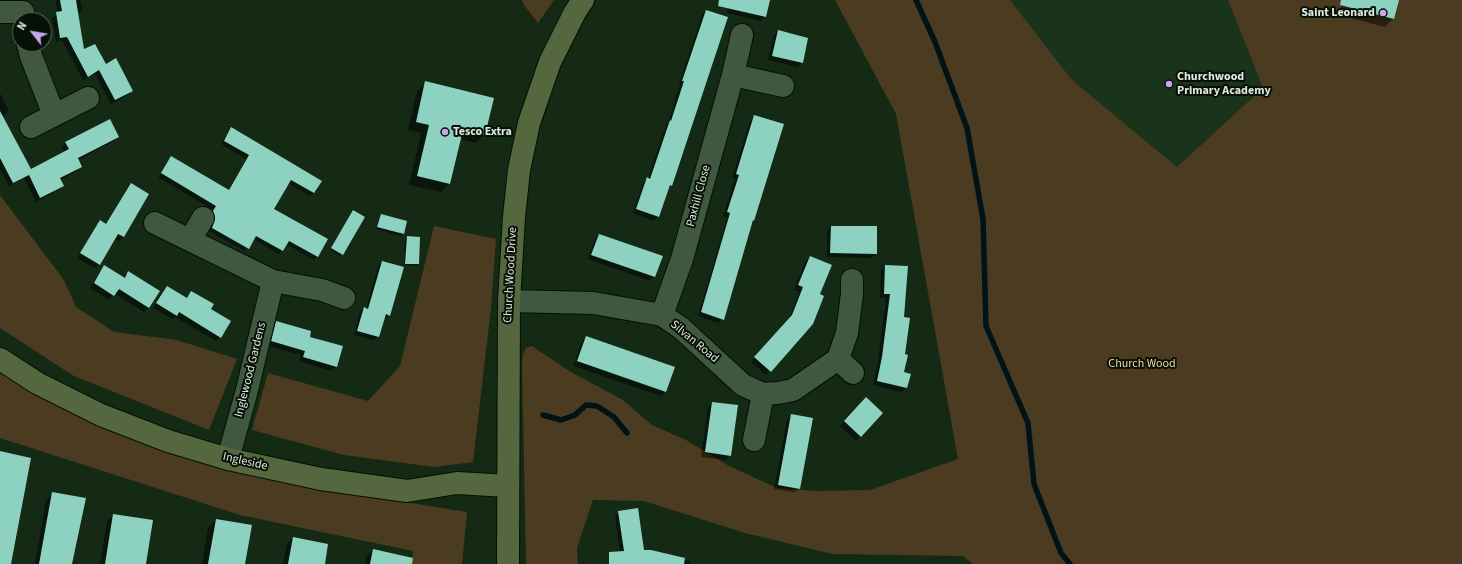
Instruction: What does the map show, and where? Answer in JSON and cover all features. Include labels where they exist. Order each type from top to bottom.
[{"type":"street","name":"Church Wood Drive","points":[[508,564],[509,301],[514,209],[519,170],[529,123],[550,62],[575,12],[583,0]]},
{"type":"street","points":[[0,12],[24,11]]},
{"type":"street","name":"Paxhill Close","points":[[662,315],[682,259],[733,75],[742,35]]},
{"type":"street","points":[[30,52],[54,114]]},
{"type":"street","points":[[733,75],[783,86]]},
{"type":"street","points":[[31,127],[88,98]]},
{"type":"street","points":[[190,240],[203,218]]},
{"type":"street","points":[[155,223],[273,281],[322,290],[344,298]]},
{"type":"street","name":"Silvan Road","points":[[509,301],[593,302],[662,315],[681,328],[743,385],[763,394],[793,390],[846,366],[847,333],[852,294],[852,280]]},
{"type":"street","name":"Inglewood Gardens","points":[[228,459],[247,390],[273,281]]},
{"type":"street","name":"Ingleside","points":[[0,359],[37,383],[101,415],[168,441],[228,459],[321,479],[407,491],[457,483],[508,486]]},
{"type":"street","points":[[754,440],[763,394]]},
{"type":"shaded area","name":"Churchwood Primary Academy","points":[[1010,0],[1228,0],[1263,88],[1177,167],[1072,80]]},
{"type":"green space","points":[[522,0],[554,0],[538,23],[524,5]]},
{"type":"green space","name":"Church Wood","points":[[835,0],[1010,0],[1072,80],[1177,167],[1263,88],[1228,0],[1462,0],[1462,564],[973,564],[963,556],[832,554],[745,533],[644,501],[593,500],[577,548],[578,564],[526,564],[522,365],[523,354],[526,348],[532,346],[571,372],[623,400],[652,425],[686,440],[729,466],[777,488],[816,491],[870,490],[958,459],[896,114]]},
{"type":"green space","points":[[0,195],[64,280],[76,307],[114,332],[177,340],[237,359],[209,430],[74,376],[0,328]]},
{"type":"green space","points":[[434,226],[496,239],[491,308],[473,462],[434,467],[344,455],[252,430],[268,373],[368,401],[400,366]]},
{"type":"green space","points":[[0,371],[299,485],[467,512],[462,564],[412,564],[413,551],[240,515],[0,438]]},
{"type":"building","points":[[60,0],[76,0],[84,49],[95,44],[106,64],[116,58],[133,91],[115,100],[99,70],[88,77],[67,37],[60,38],[56,12],[62,11]]},
{"type":"building","points":[[719,0],[770,0],[766,17],[718,6]]},
{"type":"building","name":"Saint Leonard","points":[[1341,0],[1399,0],[1394,19],[1340,5]]},
{"type":"building","points":[[706,10],[728,17],[672,186],[670,185],[659,217],[636,209],[647,177],[650,179],[670,120],[671,121],[684,81],[682,81]]},
{"type":"building","points":[[778,30],[808,38],[803,63],[772,56]]},
{"type":"building","name":"Tesco Extra","points":[[425,81],[494,98],[485,135],[463,130],[450,184],[417,176],[429,125],[416,122]]},
{"type":"building","points":[[0,111],[31,169],[69,149],[65,142],[110,119],[119,137],[78,158],[82,167],[60,178],[64,186],[40,198],[29,175],[13,183],[0,158]]},
{"type":"building","points":[[754,115],[784,124],[754,221],[753,220],[724,320],[701,312],[730,213],[727,212],[739,175],[736,174]]},
{"type":"building","points":[[231,127],[322,181],[314,193],[291,180],[274,209],[328,239],[318,257],[289,241],[283,251],[256,236],[249,249],[212,228],[215,219],[213,211],[216,206],[161,173],[171,156],[229,190],[249,155],[224,141]]},
{"type":"building","points":[[131,183],[149,194],[124,237],[118,234],[100,265],[80,253],[100,220],[106,224]]},
{"type":"building","points":[[353,210],[365,217],[343,255],[331,248]]},
{"type":"building","points":[[381,214],[407,221],[404,234],[377,227]]},
{"type":"building","points":[[831,226],[877,226],[877,254],[830,253]]},
{"type":"building","points":[[599,234],[663,256],[655,277],[591,255]]},
{"type":"building","points":[[407,236],[420,237],[419,264],[405,264]]},
{"type":"building","points":[[810,256],[832,265],[820,294],[824,296],[813,324],[771,372],[754,357],[792,315],[803,287],[798,285]]},
{"type":"building","points":[[382,261],[404,267],[390,316],[386,314],[379,337],[357,331],[364,307],[368,309]]},
{"type":"building","points":[[104,265],[125,278],[128,271],[160,291],[149,308],[119,289],[114,296],[94,283]]},
{"type":"building","points":[[885,265],[908,266],[904,317],[910,318],[905,354],[908,355],[904,372],[911,374],[907,388],[877,381],[882,357],[890,294],[884,294]]},
{"type":"building","points":[[167,286],[187,298],[191,291],[214,304],[211,309],[231,321],[221,338],[179,312],[177,316],[156,303]]},
{"type":"building","points":[[276,321],[311,331],[310,337],[343,346],[337,367],[303,357],[305,351],[271,341]]},
{"type":"building","points":[[586,336],[675,367],[666,392],[577,361]]},
{"type":"building","points":[[866,397],[883,413],[861,437],[844,421]]},
{"type":"building","points":[[712,402],[738,405],[731,456],[705,452]]},
{"type":"building","points":[[791,414],[813,418],[800,489],[778,485]]},
{"type":"building","points":[[0,451],[31,458],[11,564],[0,564]]},
{"type":"building","points":[[52,492],[86,498],[72,564],[39,564]]},
{"type":"building","points":[[638,508],[644,550],[651,550],[685,558],[684,564],[609,564],[609,552],[624,551],[618,511]]},
{"type":"building","points":[[113,514],[153,520],[146,564],[105,564]]},
{"type":"building","points":[[216,519],[252,525],[245,564],[208,564]]},
{"type":"building","points":[[293,537],[328,544],[325,564],[288,564]]},
{"type":"building","points":[[373,549],[413,558],[412,564],[370,564]]},
{"type":"waterway","points":[[916,0],[935,42],[967,128],[983,219],[986,326],[1028,423],[1034,484],[1061,553],[1070,564]]},
{"type":"waterway","points":[[543,415],[561,420],[575,415],[586,405],[597,406],[614,417],[627,433]]},
{"type":"place","name":"Saint Leonard","points":[[1383,13]]},
{"type":"place","name":"Churchwood Primary Academy","points":[[1169,84]]},
{"type":"place","name":"Tesco Extra","points":[[445,132]]}]
